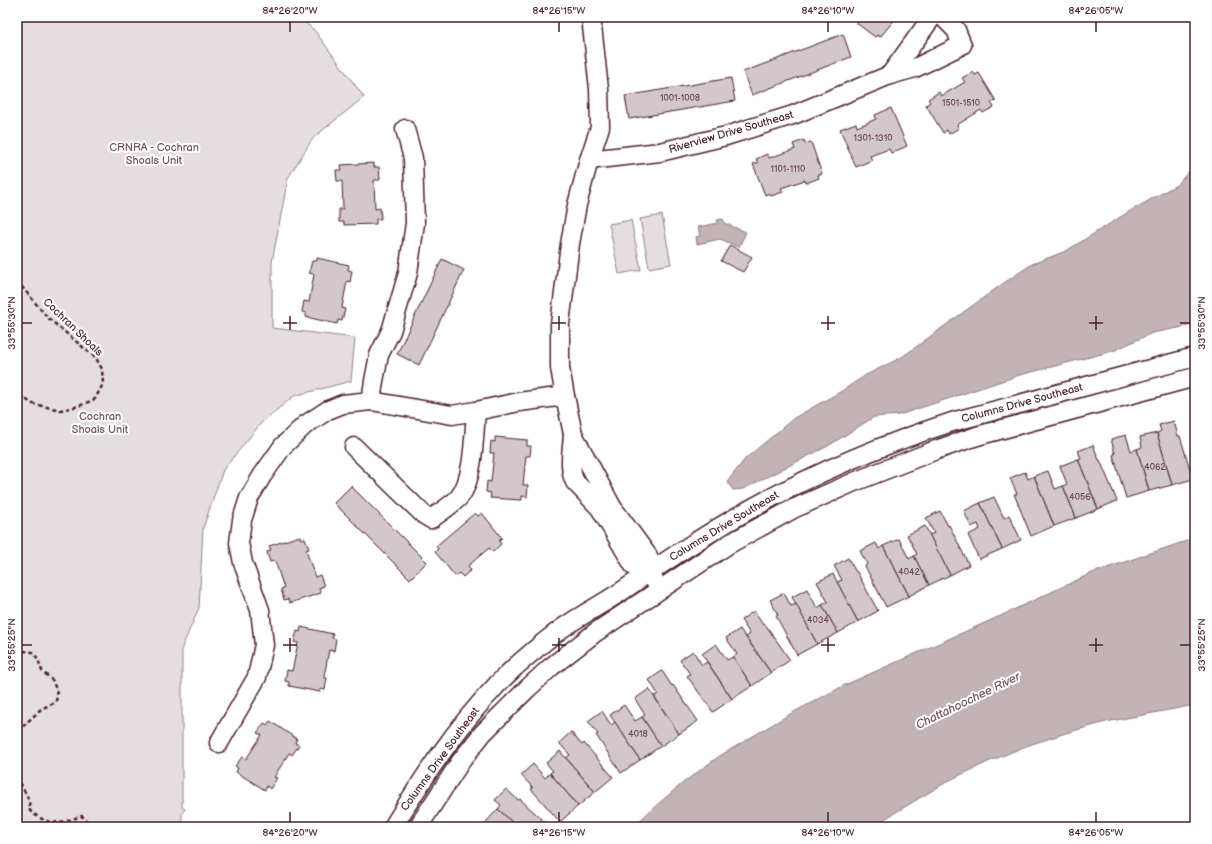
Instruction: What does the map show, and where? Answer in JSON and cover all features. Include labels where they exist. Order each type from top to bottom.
[{"type":"street","points":[[591,17],[599,88],[600,127],[589,160],[577,205],[570,244],[560,324],[560,368],[573,434],[571,460],[573,478],[578,487],[600,508],[608,510],[634,566],[649,573],[660,589]]},
{"type":"street","points":[[890,75],[932,17]]},
{"type":"street","name":"Riverview Drive Southeast","points":[[589,160],[660,152],[726,136],[793,116],[890,75],[915,68],[962,45],[956,30],[943,17]]},
{"type":"street","points":[[371,401],[379,355],[391,331],[408,273],[415,223],[413,158],[405,129]]},
{"type":"street","name":"Columns Drive Southeast","points":[[393,827],[421,782],[461,726],[495,686],[535,650],[567,625],[649,573],[683,549],[747,511],[780,493],[847,461],[917,433],[952,422],[1195,357]]},
{"type":"street","points":[[1143,370],[1149,389]]},
{"type":"street","name":"Columns Drive Southeast","points":[[418,827],[445,785],[479,739],[522,694],[556,663],[596,632],[729,544],[793,509],[902,462],[977,436],[1195,377]]},
{"type":"street","points":[[219,743],[257,677],[264,645],[260,610],[242,563],[240,543],[242,520],[249,498],[283,446],[305,425],[328,410],[343,404],[371,401],[452,415],[519,402],[565,396]]},
{"type":"street","points":[[354,447],[423,514],[431,519],[460,497],[466,485],[470,469],[476,411]]},
{"type":"street","points":[[894,442],[902,462]]},
{"type":"street","points":[[461,726],[479,739]]},
{"type":"path","name":"Cochran Shoals","points":[[17,281],[48,318],[96,358],[102,369],[103,384],[94,399],[79,406],[61,410],[33,404],[22,397],[17,390]]},
{"type":"path","points":[[17,648],[24,651],[33,652],[38,659],[42,671],[53,681],[57,693],[56,702],[41,709],[17,732]]},
{"type":"path","points":[[17,777],[18,782],[24,789],[30,802],[30,811],[40,819],[48,822],[61,822],[82,816],[90,827],[105,827]]},
{"type":"green space","name":"Cochran Shoals Unit","points":[[17,17],[299,17],[314,30],[364,97],[313,138],[288,178],[272,262],[272,328],[355,338],[351,381],[294,396],[262,422],[223,470],[203,528],[199,608],[182,647],[182,807],[185,809],[182,813],[182,827],[17,827]]},
{"type":"green space","points":[[662,215],[671,264],[649,268],[640,219]]},
{"type":"green space","points":[[631,220],[641,270],[619,274],[609,224]]},
{"type":"water","points":[[1195,164],[1194,325],[1152,333],[1113,351],[1020,375],[899,415],[874,417],[828,446],[743,489],[733,490],[727,482],[745,459],[794,418],[840,392],[866,375],[902,357],[1032,264],[1066,251],[1130,211],[1178,184]]},
{"type":"water","points":[[723,219],[724,223],[746,232],[739,247],[720,239],[697,244],[696,237],[700,236],[698,227],[718,223],[717,220]]},
{"type":"water","name":"Chattahoochee River","points":[[1195,538],[1195,705],[1106,722],[1026,746],[950,780],[871,827],[633,827],[684,782],[718,757],[790,714],[845,685],[998,617],[1092,573]]},
{"type":"building","points":[[897,17],[880,37],[877,35],[875,37],[855,22],[857,19],[855,18]]},
{"type":"building","points":[[843,34],[851,57],[752,95],[743,72]]},
{"type":"building","points":[[973,72],[975,75],[979,73],[996,101],[991,103],[994,107],[983,113],[981,110],[957,125],[959,128],[949,134],[947,130],[943,133],[926,105],[930,102],[928,99],[939,92],[941,96],[965,82],[962,78]]},
{"type":"building","points":[[731,78],[735,101],[629,119],[625,96]]},
{"type":"building","points":[[891,108],[907,146],[891,153],[889,149],[870,156],[872,160],[856,167],[840,129],[856,123],[857,127],[876,119],[875,115]]},
{"type":"building","points":[[804,140],[805,144],[811,142],[822,174],[818,175],[819,178],[806,183],[805,180],[781,188],[783,192],[771,196],[770,193],[765,195],[753,164],[758,163],[756,159],[767,154],[769,158],[795,149],[793,144]]},
{"type":"building","points":[[374,163],[374,167],[379,167],[380,180],[374,180],[375,209],[380,208],[381,219],[376,219],[376,224],[344,225],[344,222],[339,222],[339,209],[343,209],[342,181],[337,181],[336,170],[342,170],[341,165]]},
{"type":"building","points":[[730,245],[752,257],[743,272],[721,261]]},
{"type":"building","points":[[317,258],[349,265],[348,270],[352,271],[350,282],[347,281],[342,308],[345,309],[342,321],[338,320],[337,324],[306,317],[306,313],[302,312],[304,301],[309,302],[314,274],[309,273],[312,261],[317,261]]},
{"type":"building","points":[[442,259],[464,270],[419,365],[397,354]]},
{"type":"building","points":[[1174,421],[1193,479],[1172,485],[1157,433],[1161,431],[1159,425]]},
{"type":"building","points":[[1157,433],[1172,485],[1149,491],[1137,449],[1142,447],[1140,437]]},
{"type":"building","points":[[1126,435],[1131,451],[1137,449],[1149,491],[1126,498],[1113,455],[1115,454],[1111,439]]},
{"type":"building","points":[[495,437],[527,440],[527,446],[531,446],[530,456],[526,456],[523,485],[528,485],[527,497],[522,496],[522,500],[490,498],[491,493],[486,492],[487,481],[491,482],[494,453],[490,453],[491,441],[495,442]]},
{"type":"building","points":[[1093,445],[1117,501],[1098,509],[1078,459],[1081,458],[1078,451]]},
{"type":"building","points":[[1078,459],[1098,509],[1076,518],[1063,486],[1067,484],[1060,466]]},
{"type":"building","points":[[1048,471],[1055,489],[1063,486],[1076,518],[1054,526],[1034,476]]},
{"type":"building","points":[[1025,472],[1028,479],[1034,476],[1054,526],[1031,536],[1014,494],[1017,494],[1010,478]]},
{"type":"building","points":[[351,486],[427,562],[410,579],[334,503]]},
{"type":"building","points":[[994,497],[1004,518],[1009,515],[1021,540],[1002,549],[980,503]]},
{"type":"building","points":[[980,503],[1002,549],[979,559],[968,535],[980,529],[978,524],[971,527],[964,511]]},
{"type":"building","points":[[940,511],[948,526],[949,525],[969,565],[950,575],[929,535],[934,533],[926,518]]},
{"type":"building","points":[[475,513],[478,516],[482,513],[502,538],[499,541],[501,544],[493,552],[489,548],[468,566],[471,570],[463,577],[459,573],[455,576],[435,552],[438,549],[436,546]]},
{"type":"building","points":[[925,526],[950,575],[929,585],[914,556],[917,554],[907,535]]},
{"type":"building","points":[[300,536],[301,539],[305,538],[309,549],[306,550],[315,577],[320,575],[324,586],[319,588],[321,593],[290,603],[288,599],[284,600],[281,589],[284,588],[275,561],[270,562],[267,552],[271,550],[269,546]]},
{"type":"building","points":[[899,539],[909,559],[914,556],[929,585],[909,596],[883,546]]},
{"type":"building","points":[[876,543],[879,549],[883,546],[909,596],[886,607],[865,566],[867,564],[860,551]]},
{"type":"building","points":[[848,558],[878,611],[858,622],[837,582],[842,580],[834,566]]},
{"type":"building","points":[[833,574],[858,622],[838,633],[822,605],[828,602],[817,582]]},
{"type":"building","points":[[807,589],[817,608],[822,605],[838,633],[817,644],[792,597]]},
{"type":"building","points":[[784,593],[791,606],[796,604],[817,644],[797,655],[776,616],[778,615],[770,600]]},
{"type":"building","points":[[754,611],[790,660],[771,673],[746,637],[750,634],[741,620]]},
{"type":"building","points":[[301,627],[333,634],[332,638],[336,639],[334,651],[329,650],[324,677],[327,678],[325,690],[320,689],[320,692],[289,686],[289,682],[285,681],[287,670],[292,671],[298,643],[294,642],[297,631],[300,632]]},
{"type":"building","points":[[740,629],[771,673],[752,686],[733,657],[737,654],[726,638]]},
{"type":"building","points":[[716,644],[727,660],[733,657],[752,686],[732,699],[702,654]]},
{"type":"building","points":[[693,651],[702,665],[707,662],[732,699],[713,712],[687,676],[690,674],[680,660]]},
{"type":"building","points":[[662,671],[698,721],[679,734],[654,696],[658,694],[649,680]]},
{"type":"building","points":[[649,689],[679,734],[661,746],[642,717],[645,715],[635,699]]},
{"type":"building","points":[[624,705],[635,721],[642,717],[661,746],[640,760],[610,715]]},
{"type":"building","points":[[602,711],[611,725],[615,722],[640,760],[621,773],[596,735],[598,734],[588,721]]},
{"type":"building","points":[[270,721],[297,739],[295,743],[299,745],[292,755],[289,753],[274,777],[277,778],[270,789],[267,786],[265,790],[236,772],[238,768],[235,766],[242,757],[246,759],[262,735],[257,733],[264,723],[267,725]]},
{"type":"building","points":[[571,732],[582,745],[584,743],[613,777],[595,792],[566,758],[570,755],[559,743]]},
{"type":"building","points":[[560,751],[595,792],[578,806],[550,773],[553,771],[546,763]]},
{"type":"building","points":[[533,764],[545,778],[550,773],[578,806],[560,822],[531,789],[533,788],[521,775]]},
{"type":"building","points":[[506,789],[518,800],[520,799],[550,827],[517,827],[498,809],[501,805],[495,800]]},
{"type":"building","points":[[498,809],[517,827],[491,827],[486,822]]},
{"type":"park label","name":"CRNRA - Cochran Shoals Unit","points":[[154,153]]}]
